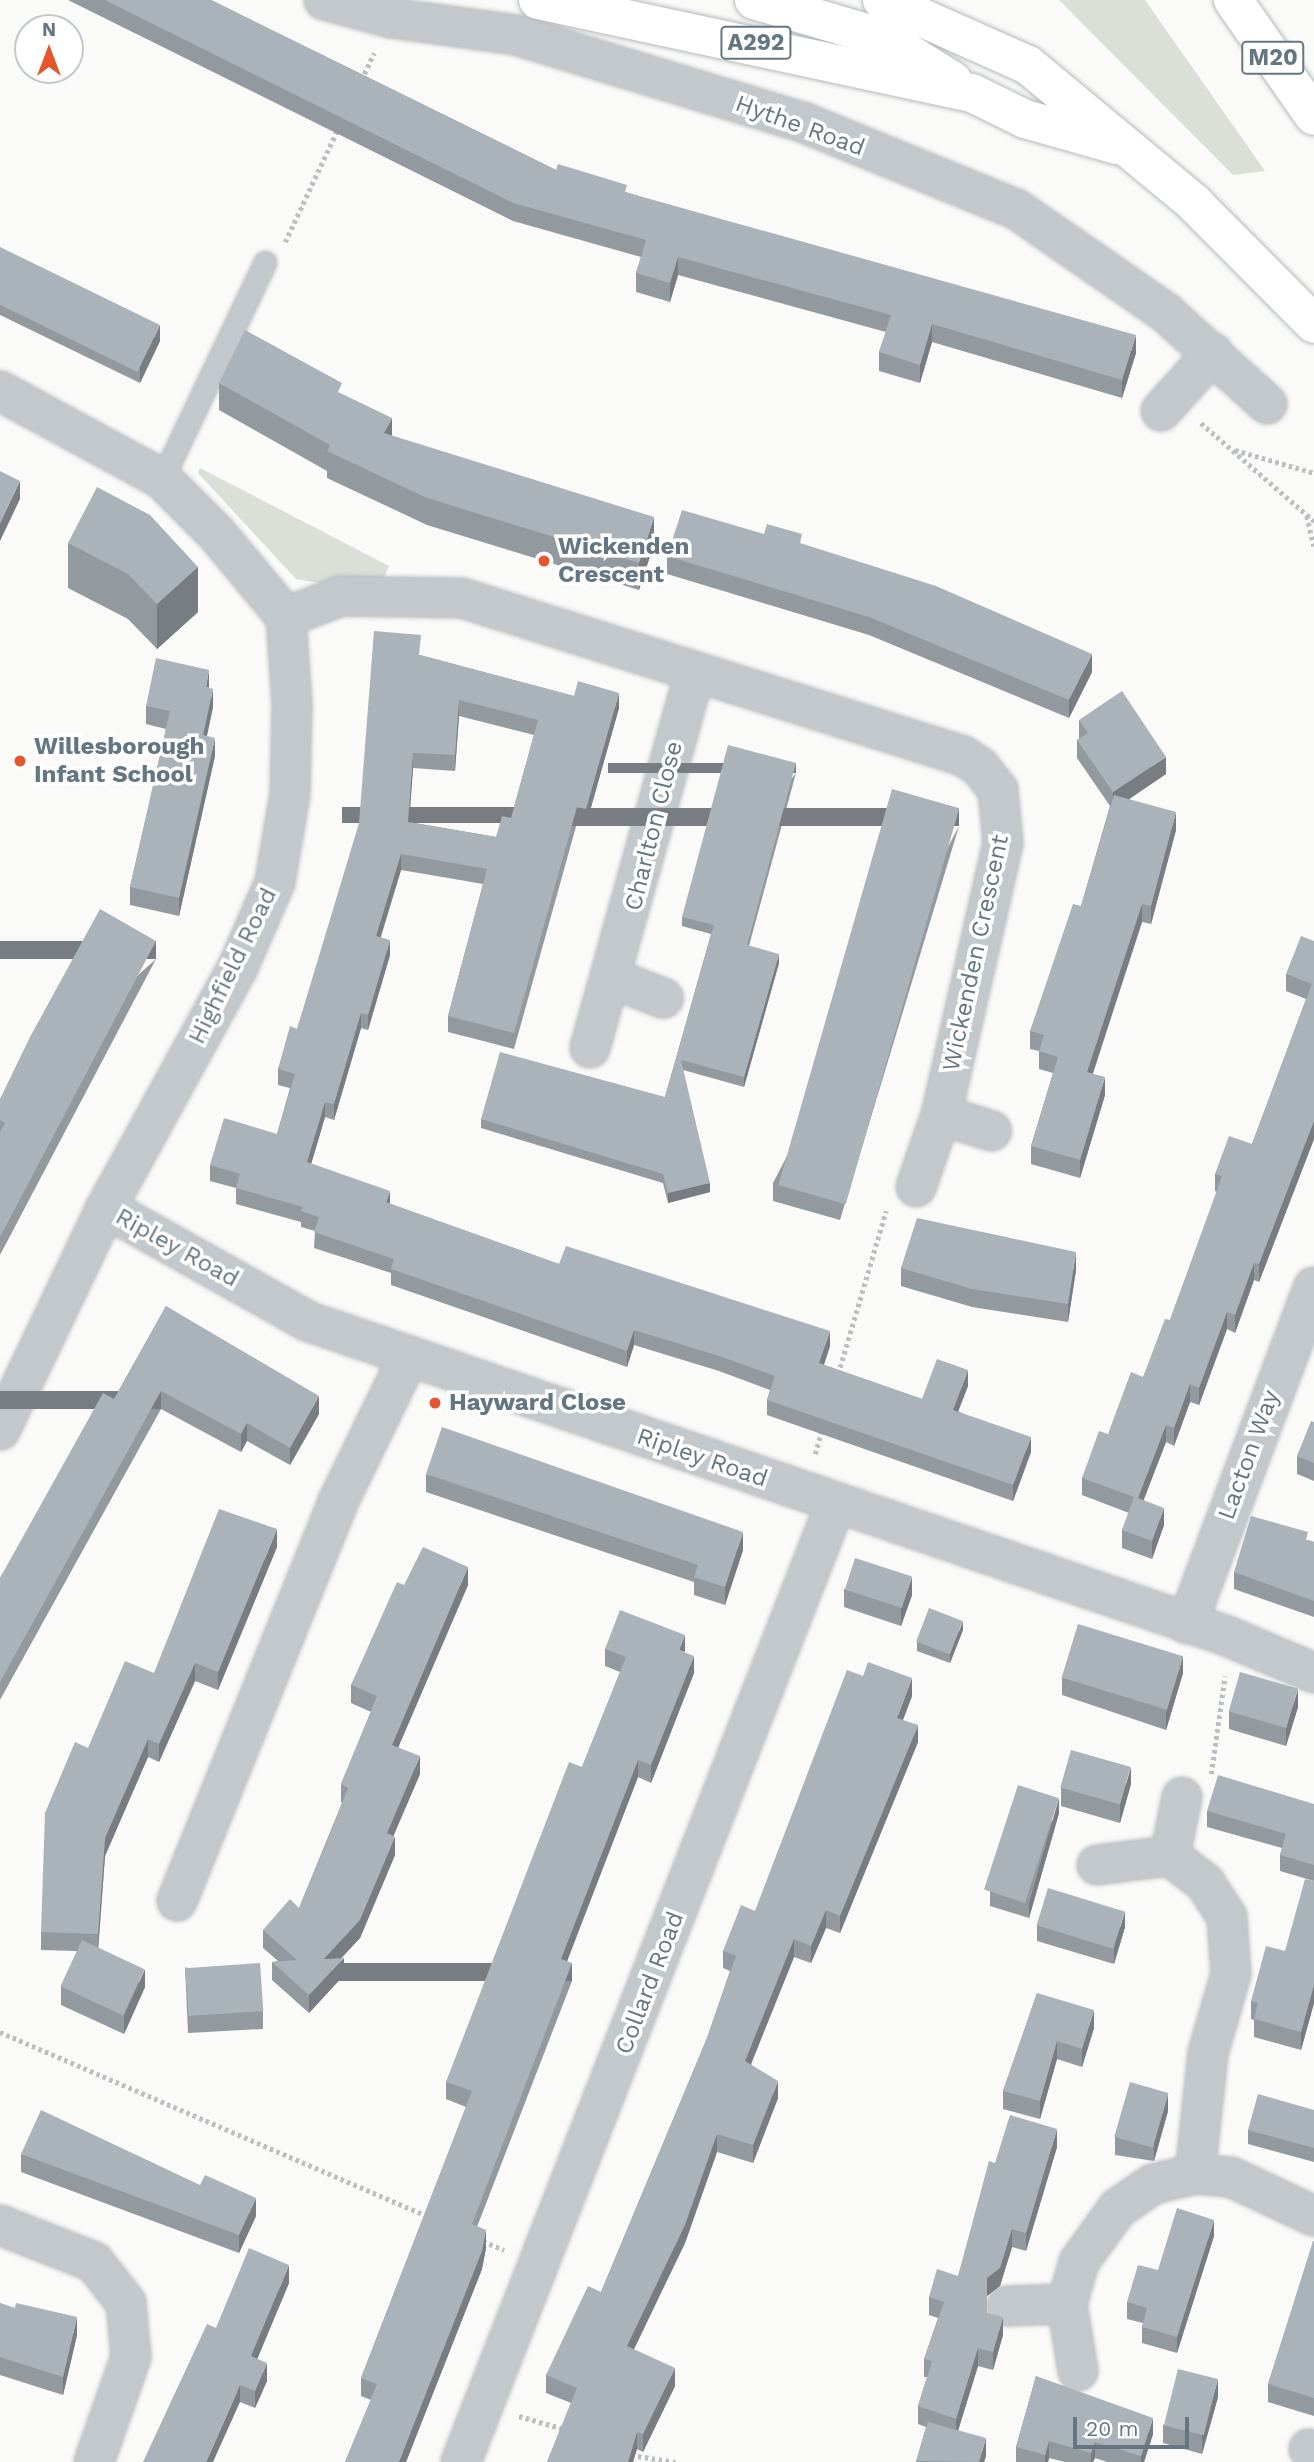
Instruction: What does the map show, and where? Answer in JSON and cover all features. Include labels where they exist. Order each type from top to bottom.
[{"type":"main road","name":"A292","points":[[538,0],[972,93],[1025,119],[1117,145]]},
{"type":"main road","points":[[754,0],[884,38],[972,93]]},
{"type":"main road","name":"A292","points":[[882,0],[1028,65],[1117,145],[1204,212],[1314,324]]},
{"type":"main road","name":"M20","points":[[1233,0],[1314,116]]},
{"type":"street","name":"Hythe Road","points":[[336,2],[391,18],[516,35],[805,123],[1016,209],[1166,313],[1267,404]]},
{"type":"street","points":[[1161,411],[1213,353]]},
{"type":"street","points":[[0,391],[162,479],[286,617]]},
{"type":"street","name":"Wickenden Crescent","points":[[286,617],[341,597],[462,598],[963,756],[998,790],[1003,843],[941,1115],[916,1187]]},
{"type":"street","name":"Highfield Road","points":[[0,1430],[106,1208],[238,967],[275,882],[290,794],[286,617]]},
{"type":"street","name":"Charlton Close","points":[[590,1048],[614,979],[695,672]]},
{"type":"street","points":[[614,979],[663,998]]},
{"type":"street","points":[[941,1115],[992,1131]]},
{"type":"street","name":"Ripley Road","points":[[106,1208],[307,1321],[408,1358],[1227,1636],[1314,1672]]},
{"type":"street","name":"Lacton Way","points":[[1187,1624],[1314,1287]]},
{"type":"street","points":[[177,1901],[337,1504],[408,1358]]},
{"type":"street","name":"Collard Road","points":[[461,2462],[541,2266],[820,1498]]},
{"type":"street","points":[[1170,1856],[1182,1797]]},
{"type":"street","points":[[1097,1865],[1170,1856],[1205,1883],[1233,1939],[1231,1974],[1208,2053],[1195,2174]]},
{"type":"street","points":[[1078,2371],[1067,2304],[1079,2262],[1118,2208],[1153,2184],[1195,2174],[1231,2177],[1314,2216]]},
{"type":"street","points":[[3,2233],[93,2262],[126,2303],[131,2357],[94,2462]]},
{"type":"street","points":[[1007,2306],[1067,2304]]},
{"type":"lane","points":[[162,479],[265,261]]},
{"type":"path","points":[[356,90],[391,18]]},
{"type":"path","points":[[265,261],[282,248],[345,115]]},
{"type":"path","points":[[1314,472],[1234,450],[1314,521]]},
{"type":"path","points":[[1307,514],[1314,546]]},
{"type":"path","points":[[835,1386],[889,1200],[916,1187]]},
{"type":"path","points":[[820,1498],[823,1426]]},
{"type":"path","points":[[1182,1797],[1203,1797],[1213,1769],[1227,1636]]},
{"type":"path","points":[[0,2032],[440,2222]]},
{"type":"path","points":[[478,2238],[541,2266]]},
{"type":"path","points":[[483,2406],[574,2432]]},
{"type":"path","points":[[620,2450],[675,2462]]},
{"type":"shaded area","points":[[1059,0],[1145,0],[1265,171],[1233,175]]},
{"type":"shaded area","points":[[200,468],[389,566],[381,582],[336,586],[296,579],[198,473]]},
{"type":"building","points":[[105,0],[211,0],[556,170],[558,164],[627,185],[625,192],[1136,335],[1122,380],[932,324],[920,365],[879,352],[891,315],[678,257],[670,283],[636,273],[646,240],[513,203]]},
{"type":"building","points":[[0,247],[160,325],[137,372],[0,305]]},
{"type":"building","points":[[245,330],[342,383],[338,392],[392,418],[384,433],[654,517],[639,563],[427,498],[327,451],[330,445],[219,383]]},
{"type":"building","points":[[0,471],[20,481],[0,523]]},
{"type":"building","points":[[97,487],[150,515],[198,567],[157,604],[128,574],[68,543]]},
{"type":"building","points":[[682,510],[764,534],[767,524],[802,534],[800,543],[936,586],[1092,654],[1069,700],[869,617],[667,556]]},
{"type":"building","points":[[374,631],[421,635],[419,655],[574,696],[578,681],[619,693],[586,809],[577,807],[514,1033],[448,1016],[487,869],[401,854],[376,936],[390,940],[368,1015],[361,1013],[334,1104],[325,1102],[307,1162],[390,1191],[386,1202],[559,1264],[566,1246],[830,1331],[819,1363],[922,1399],[937,1359],[968,1370],[953,1410],[1031,1437],[1013,1485],[767,1400],[775,1376],[719,1356],[634,1330],[627,1351],[391,1269],[394,1259],[314,1232],[319,1217],[301,1211],[303,1207],[236,1188],[240,1174],[210,1165],[224,1118],[277,1134],[295,1074],[278,1069],[290,1026],[297,1029],[359,823]],"holes":[[[459,700],[538,720],[511,818],[502,816],[496,837],[408,822],[413,753],[455,755]]]},
{"type":"building","points":[[156,658],[209,670],[206,687],[213,689],[203,735],[215,738],[179,898],[130,887],[170,711],[146,706]]},
{"type":"building","points":[[1122,691],[1166,757],[1113,792],[1077,740],[1088,733],[1079,720]]},
{"type":"building","points":[[728,745],[796,763],[747,945],[779,954],[744,1077],[681,1060],[710,1183],[668,1193],[663,1174],[481,1119],[500,1052],[665,1097],[714,925],[682,917]]},
{"type":"building","points":[[892,789],[959,808],[846,1204],[778,1185]]},
{"type":"building","points":[[1114,795],[1176,812],[1151,906],[1142,904],[1087,1072],[1105,1077],[1080,1160],[1031,1146],[1058,1057],[1039,1051],[1044,1035],[1030,1031],[1073,904],[1081,906]]},
{"type":"building","points":[[100,909],[156,941],[0,1237],[0,1132],[5,1123],[0,1120],[0,1099],[30,1037]]},
{"type":"building","points":[[1301,936],[1314,941],[1314,1121],[1259,1264],[1254,1263],[1235,1315],[1227,1312],[1199,1388],[1190,1384],[1174,1428],[1166,1425],[1138,1498],[1164,1508],[1152,1541],[1122,1530],[1134,1497],[1082,1478],[1099,1431],[1108,1434],[1131,1372],[1143,1377],[1165,1319],[1170,1320],[1222,1176],[1215,1174],[1229,1136],[1252,1144],[1312,984],[1286,974]]},
{"type":"building","points":[[917,1218],[1076,1252],[1068,1304],[972,1289],[901,1268]]},
{"type":"building","points":[[166,1306],[319,1396],[290,1448],[247,1423],[241,1434],[161,1391],[0,1682],[0,1578],[103,1393],[114,1399]]},
{"type":"building","points":[[1311,1421],[1314,1422],[1314,1463],[1297,1456]]},
{"type":"building","points":[[442,1427],[743,1532],[725,1587],[694,1577],[698,1565],[426,1474]]},
{"type":"building","points":[[219,1509],[277,1529],[218,1672],[195,1663],[159,1744],[148,1739],[105,1838],[98,1934],[41,1932],[45,1813],[75,1742],[88,1748],[125,1661],[154,1673]]},
{"type":"building","points":[[1251,1516],[1308,1532],[1306,1540],[1314,1542],[1314,1601],[1234,1572]]},
{"type":"building","points":[[423,1547],[468,1567],[392,1745],[420,1756],[387,1833],[395,1837],[360,1920],[324,1959],[344,1958],[309,1995],[272,1962],[297,1960],[263,1930],[290,1899],[299,1908],[325,1847],[348,1788],[341,1784],[377,1696],[351,1685],[397,1582],[404,1585]]},
{"type":"building","points":[[855,1558],[912,1577],[902,1608],[845,1589]]},
{"type":"building","points":[[929,1608],[963,1621],[950,1655],[916,1642]]},
{"type":"building","points":[[620,1610],[685,1635],[679,1650],[694,1656],[651,1765],[638,1760],[561,1959],[572,1963],[472,2224],[486,2230],[482,2251],[399,2462],[345,2462],[377,2384],[361,2378],[472,2091],[446,2082],[569,1762],[582,1767],[626,1657],[605,1649]]},
{"type":"building","points":[[1078,1624],[1183,1656],[1167,1710],[1062,1678]]},
{"type":"building","points":[[868,1662],[912,1678],[897,1718],[918,1725],[840,1916],[826,1910],[811,1946],[794,1939],[745,2061],[778,2081],[753,2145],[717,2134],[685,2225],[627,2346],[675,2368],[643,2434],[637,2432],[628,2462],[547,2462],[577,2388],[546,2375],[588,2286],[601,2292],[707,2038],[736,1956],[723,1951],[741,1905],[755,1911],[847,1670],[863,1676]]},
{"type":"building","points":[[1240,1672],[1298,1689],[1286,1728],[1229,1711]]},
{"type":"building","points":[[1071,1750],[1131,1767],[1120,1805],[1060,1787]]},
{"type":"building","points":[[1218,1775],[1314,1804],[1314,1865],[1280,1855],[1286,1834],[1207,1811]]},
{"type":"building","points":[[1018,1785],[1059,1798],[1025,1903],[984,1890]]},
{"type":"building","points":[[1305,1879],[1314,1881],[1314,1985],[1301,2032],[1254,2019],[1258,2003],[1251,2001],[1266,1946],[1285,1951]]},
{"type":"building","points":[[1048,1888],[1125,1911],[1113,1949],[1037,1925]]},
{"type":"building","points":[[82,1940],[145,1969],[123,2015],[60,1986]]},
{"type":"building","points":[[260,1963],[263,2011],[189,2016],[185,1968]]},
{"type":"building","points":[[1037,1993],[1094,2010],[1082,2049],[1057,2041],[1040,2101],[1003,2091]]},
{"type":"building","points":[[1130,2082],[1168,2093],[1153,2148],[1114,2137]]},
{"type":"building","points":[[1258,2094],[1314,2110],[1314,2148],[1248,2130]]},
{"type":"building","points":[[41,2110],[200,2185],[205,2175],[256,2198],[239,2235],[21,2154]]},
{"type":"building","points":[[1010,2115],[1057,2129],[1026,2233],[1012,2229],[1000,2268],[987,2278],[987,2313],[1003,2317],[993,2352],[978,2348],[956,2419],[918,2406],[932,2361],[924,2359],[944,2302],[929,2297],[937,2269],[958,2276],[989,2161],[995,2163]]},
{"type":"building","points":[[1177,2208],[1214,2220],[1177,2337],[1142,2327],[1147,2308],[1127,2302],[1138,2265],[1158,2270]]},
{"type":"building","points":[[1314,2241],[1314,2398],[1268,2384]]},
{"type":"building","points":[[249,2248],[289,2265],[251,2356],[267,2363],[255,2391],[240,2385],[206,2462],[143,2462],[207,2324],[216,2328]]},
{"type":"building","points":[[0,2303],[15,2308],[16,2303],[77,2317],[63,2377],[0,2357]]},
{"type":"building","points":[[1178,2369],[1218,2379],[1204,2435],[1164,2425]]},
{"type":"building","points":[[1036,2376],[1153,2418],[1141,2456],[1095,2442],[1091,2453],[1049,2441],[1045,2455],[1016,2447]]},
{"type":"building","points":[[928,2422],[986,2438],[979,2462],[916,2461]]},
{"type":"place","name":"Wickenden Crescent","points":[[544,561]]},
{"type":"place","name":"Willesborough Infant School","points":[[20,761]]},
{"type":"place","name":"Hayward Close","points":[[435,1403]]}]
